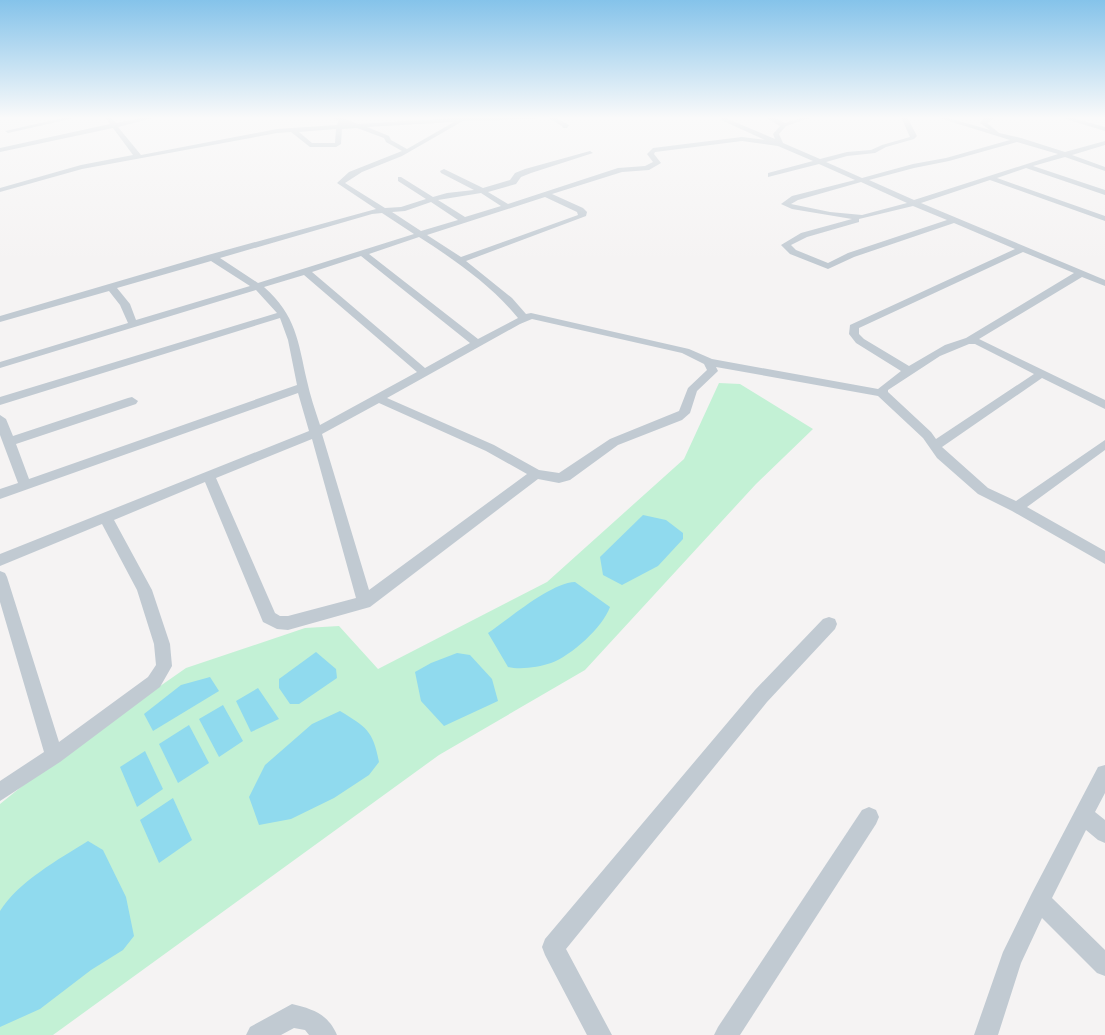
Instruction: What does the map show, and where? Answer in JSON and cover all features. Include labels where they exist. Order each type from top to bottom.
[{"type":"street","points":[[0,190],[90,165]]},
{"type":"street","points":[[372,165],[353,173],[341,181],[420,236],[460,260],[509,300],[524,318]]},
{"type":"street","points":[[0,319],[364,214],[402,209],[447,195],[482,191],[513,182],[518,175],[548,165]]},
{"type":"street","points":[[0,365],[306,272],[621,170],[654,165]]},
{"type":"street","points":[[771,175],[804,165]]},
{"type":"street","points":[[829,165],[1105,283]]},
{"type":"street","points":[[871,216],[846,216],[800,209],[785,204],[796,198],[917,165]]},
{"type":"street","points":[[955,220],[851,255],[828,266],[799,255],[785,245],[804,235],[914,203],[1026,166],[1105,193]]},
{"type":"street","points":[[444,171],[508,207]]},
{"type":"street","points":[[990,178],[1105,219]]},
{"type":"street","points":[[401,180],[464,221]]},
{"type":"street","points":[[460,260],[582,216],[583,212],[580,210],[545,194]]},
{"type":"street","points":[[909,371],[860,341],[854,334],[854,327],[986,267],[1022,248]]},
{"type":"street","points":[[363,253],[477,343]]},
{"type":"street","points":[[211,257],[259,286],[283,314],[296,350],[303,387],[364,602]]},
{"type":"street","points":[[306,272],[424,373]]},
{"type":"street","points":[[882,393],[882,389],[909,371],[958,344],[970,340],[1081,274]]},
{"type":"street","points":[[111,286],[125,304],[133,324]]},
{"type":"street","points":[[0,401],[283,314]]},
{"type":"street","points":[[0,560],[317,432],[477,343],[531,316],[685,351],[709,362],[882,393],[927,435],[948,462],[983,491],[1017,507],[1105,558]]},
{"type":"street","points":[[970,340],[1042,373],[1105,405]]},
{"type":"street","points":[[378,398],[490,448],[536,474],[559,478],[565,477],[614,442],[684,413],[692,390],[713,371],[709,362]]},
{"type":"street","points":[[935,446],[1042,373]]},
{"type":"street","points":[[0,494],[303,387]]},
{"type":"street","points":[[8,442],[132,401]]},
{"type":"street","points":[[0,419],[25,485]]},
{"type":"street","points":[[1017,507],[1105,444]]},
{"type":"street","points":[[209,476],[269,616],[277,622],[288,622],[364,602],[536,474]]},
{"type":"street","points":[[0,792],[54,756],[154,682],[164,666],[162,644],[144,590],[106,518]]},
{"type":"street","points":[[0,578],[54,756]]},
{"type":"street","points":[[600,1035],[552,946],[761,696],[829,624]]},
{"type":"street","points":[[986,1035],[1010,960],[1105,774]]},
{"type":"street","points":[[1084,815],[1105,833]]},
{"type":"street","points":[[726,1035],[869,817]]},
{"type":"street","points":[[1039,900],[1105,965]]},
{"type":"street","points":[[258,1035],[292,1016],[312,1020],[325,1035]]},
{"type":"green space","points":[[719,383],[740,384],[813,429],[756,484],[585,670],[439,755],[53,1035],[0,1035],[0,804],[57,758],[186,668],[305,628],[339,626],[378,669],[547,582],[684,459]]},
{"type":"water","points":[[643,515],[666,520],[683,533],[683,539],[658,566],[622,585],[603,575],[600,557]]},
{"type":"water","points":[[575,582],[610,607],[594,632],[568,654],[551,663],[536,667],[508,667],[488,633],[542,595],[554,588]]},
{"type":"water","points":[[316,652],[336,669],[337,678],[299,704],[290,704],[279,688],[279,679]]},
{"type":"water","points":[[457,653],[470,655],[492,679],[498,701],[444,726],[421,701],[415,672],[431,663]]},
{"type":"water","points":[[210,677],[219,691],[153,731],[144,714],[181,685]]},
{"type":"water","points":[[258,688],[279,719],[251,732],[236,701]]},
{"type":"water","points":[[223,705],[243,741],[219,757],[199,719]]},
{"type":"water","points":[[340,711],[356,721],[371,736],[379,762],[369,775],[334,798],[291,819],[259,825],[249,797],[265,765],[312,724]]},
{"type":"water","points":[[189,725],[209,763],[178,783],[159,744]]},
{"type":"water","points":[[145,751],[163,789],[137,807],[120,767]]},
{"type":"water","points":[[173,798],[192,840],[159,863],[140,820]]},
{"type":"water","points":[[88,841],[103,850],[126,897],[134,936],[123,950],[91,970],[40,1009],[0,1027],[0,911],[17,890],[28,881],[52,863]]}]
